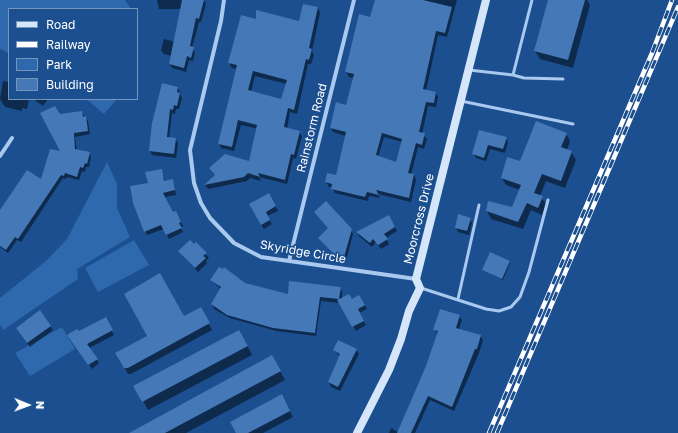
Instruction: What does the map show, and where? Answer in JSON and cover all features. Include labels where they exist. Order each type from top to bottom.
[{"type":"street","name":"Skyridge Circle","points":[[224,0],[221,21],[190,150],[194,183],[201,203],[210,218],[234,243],[261,257],[416,279]]},
{"type":"street","name":"Rainstorm Road","points":[[288,261],[354,0]]},
{"type":"street","name":"Moorcross Drive","points":[[420,288],[416,279],[462,101],[486,0]]},
{"type":"street","points":[[0,156],[12,138]]},
{"type":"street","points":[[357,433],[390,370],[409,311],[420,288]]},
{"type":"lane","points":[[513,75],[532,0]]},
{"type":"lane","points":[[469,70],[513,75],[524,78],[563,79]]},
{"type":"lane","points":[[462,101],[572,124]]},
{"type":"lane","points":[[420,288],[486,309],[500,310],[511,307],[520,297],[529,272],[548,200]]},
{"type":"lane","points":[[458,299],[478,205]]},
{"type":"green space","points":[[0,0],[125,0],[130,8],[8,8],[8,53],[0,49]]},
{"type":"green space","points":[[87,100],[116,100],[104,114]]},
{"type":"green space","points":[[107,162],[117,184],[117,208],[130,237],[77,269],[78,279],[3,330],[0,324],[0,298],[47,260],[67,239]]},
{"type":"green space","points":[[134,240],[149,265],[98,292],[85,268]]},
{"type":"green space","points":[[62,327],[75,349],[30,376],[15,353]]},
{"type":"building","points":[[182,0],[204,0],[199,19],[196,18],[190,46],[194,47],[191,58],[187,56],[184,68],[169,64]]},
{"type":"building","points":[[375,0],[423,0],[452,7],[445,33],[436,31],[423,89],[436,92],[434,103],[426,102],[419,132],[425,133],[422,145],[416,143],[408,173],[414,174],[409,198],[376,190],[379,195],[367,192],[365,197],[331,189],[332,184],[325,182],[327,173],[336,175],[346,132],[330,128],[336,102],[346,105],[354,74],[345,72],[359,14],[370,17]],"holes":[[[382,133],[402,139],[396,162],[376,155]]]},
{"type":"building","points":[[548,0],[585,0],[568,60],[534,51]]},
{"type":"building","points":[[303,4],[318,7],[309,48],[312,49],[309,60],[306,59],[294,110],[288,108],[284,127],[300,131],[294,155],[291,154],[285,180],[258,173],[260,177],[248,173],[244,177],[204,185],[215,175],[209,168],[225,154],[249,161],[257,125],[238,120],[232,147],[218,144],[237,65],[228,63],[241,15],[256,19],[256,10],[299,21]],"holes":[[[253,71],[287,80],[281,99],[248,90]]]},
{"type":"building","points":[[162,83],[178,87],[177,92],[180,93],[177,106],[174,105],[173,110],[170,109],[167,137],[176,138],[174,154],[149,151],[152,123]]},
{"type":"building","points":[[55,106],[60,114],[82,111],[83,117],[86,116],[88,131],[74,133],[75,149],[90,152],[87,164],[85,163],[83,168],[80,167],[77,177],[65,173],[64,176],[61,175],[18,239],[15,237],[6,250],[0,246],[0,210],[27,170],[41,179],[50,149],[60,151],[40,113]]},
{"type":"building","points":[[536,121],[567,133],[561,147],[572,151],[561,181],[542,174],[534,193],[543,196],[538,208],[527,203],[518,222],[486,211],[488,201],[512,207],[521,185],[501,178],[507,157],[520,161]]},
{"type":"building","points":[[479,130],[507,137],[503,149],[488,145],[484,158],[472,154]]},
{"type":"building","points":[[162,169],[164,181],[173,179],[175,190],[163,193],[173,212],[176,211],[182,228],[166,235],[161,225],[144,232],[133,203],[130,186],[148,183],[145,172]]},
{"type":"building","points":[[269,193],[276,206],[266,212],[270,220],[261,225],[249,204]]},
{"type":"building","points":[[326,201],[352,229],[344,257],[335,255],[318,238],[328,228],[314,212]]},
{"type":"building","points":[[458,214],[471,218],[467,231],[455,228]]},
{"type":"building","points":[[389,215],[395,227],[384,234],[388,239],[378,245],[373,239],[370,243],[356,232]]},
{"type":"building","points":[[190,240],[194,244],[196,242],[207,253],[203,256],[206,258],[195,268],[178,251]]},
{"type":"building","points":[[490,252],[510,261],[502,279],[482,270]]},
{"type":"building","points":[[219,267],[223,269],[224,267],[245,283],[288,294],[289,281],[341,287],[339,299],[320,297],[315,333],[273,328],[227,315],[211,304],[221,287],[210,280]]},
{"type":"building","points":[[160,273],[184,316],[201,307],[210,323],[128,368],[124,368],[115,353],[147,336],[124,294]]},
{"type":"building","points":[[349,294],[352,299],[359,295],[365,305],[358,309],[364,321],[352,327],[337,300]]},
{"type":"building","points":[[440,309],[460,315],[456,328],[481,335],[477,349],[475,349],[452,407],[428,396],[411,433],[397,433],[426,366],[438,331],[433,330]]},
{"type":"building","points":[[40,310],[51,326],[27,343],[16,328]]},
{"type":"building","points":[[106,317],[113,330],[87,344],[98,359],[88,365],[67,335],[77,329],[79,331]]},
{"type":"building","points":[[239,330],[248,346],[142,402],[133,386]]},
{"type":"building","points":[[338,340],[357,349],[338,387],[328,382],[340,354],[333,350]]},
{"type":"building","points":[[272,355],[281,371],[165,433],[129,433]]},
{"type":"building","points":[[282,394],[290,411],[248,433],[236,433],[230,422]]},
{"type":"railway","points":[[489,433],[652,53],[672,0]]},
{"type":"railway","points":[[497,433],[678,7]]}]
